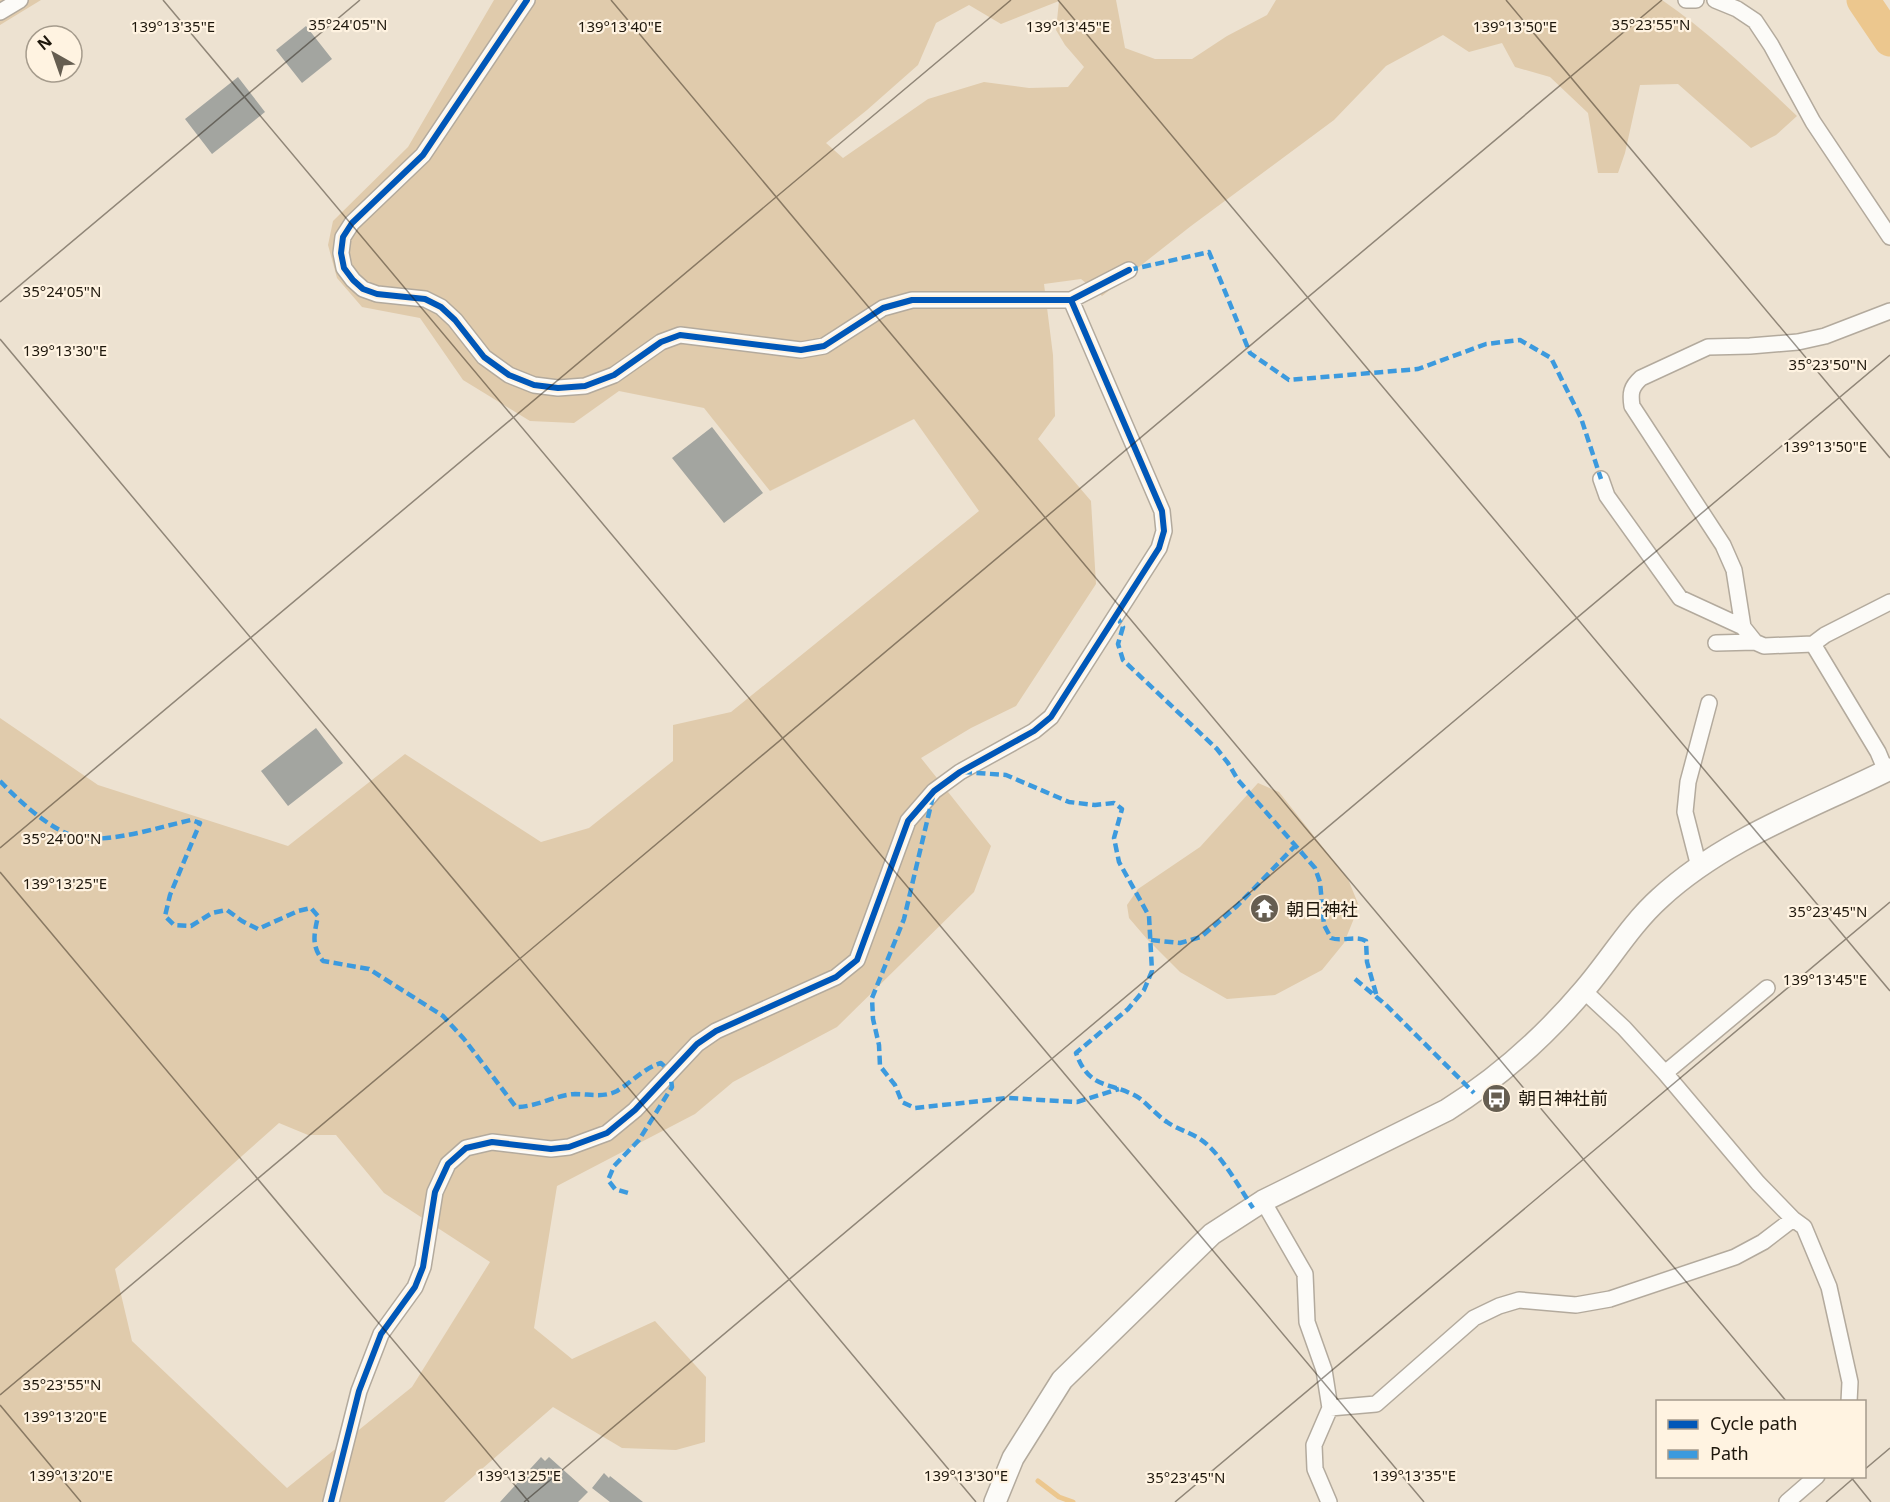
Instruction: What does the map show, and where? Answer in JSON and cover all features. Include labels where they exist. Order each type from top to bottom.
[{"type":"street","points":[[0,12],[20,0]]},
{"type":"street","points":[[526,0],[423,155],[352,223],[343,237],[341,252],[344,268],[363,289],[377,294],[425,299],[441,307],[455,320],[484,357],[509,375],[534,385],[558,388],[585,386],[614,375],[661,342],[680,335],[801,350],[824,346],[883,308],[912,300],[1071,300],[1129,270]]},
{"type":"street","points":[[1686,0],[1696,0]]},
{"type":"street","points":[[1715,0],[1737,9],[1755,21],[1771,45],[1813,122],[1890,237]]},
{"type":"street","points":[[331,1502],[359,1391],[381,1334],[415,1287],[423,1267],[435,1192],[448,1164],[466,1148],[492,1142],[551,1149],[569,1147],[607,1133],[635,1110],[697,1044],[716,1031],[837,977],[857,960],[908,821],[934,791],[960,772],[1034,731],[1051,717],[1159,548],[1164,531],[1162,512],[1071,300]]},
{"type":"street","points":[[1743,627],[1734,570],[1723,545],[1632,406],[1630,393],[1634,383],[1708,347],[1750,346],[1807,340],[1825,336],[1890,311]]},
{"type":"street","points":[[1601,478],[1607,496],[1680,598],[1743,627],[1755,642]]},
{"type":"street","points":[[1716,643],[1755,642],[1764,646],[1814,644],[1825,635],[1890,602]]},
{"type":"street","points":[[995,1502],[1013,1458],[1062,1380],[1212,1234],[1263,1201],[1447,1110],[1474,1093],[1542,1035],[1584,990],[1637,922],[1660,898],[1699,867],[1745,838],[1888,770],[1814,644]]},
{"type":"street","points":[[1699,867],[1685,812],[1688,782],[1709,703]]},
{"type":"street","points":[[1665,1073],[1767,988]]},
{"type":"street","points":[[1584,990],[1624,1028],[1665,1073],[1758,1183],[1793,1219],[1804,1227],[1829,1287],[1850,1382],[1849,1400]]},
{"type":"street","points":[[1263,1201],[1305,1274],[1307,1322],[1324,1370],[1330,1408],[1314,1445],[1315,1469],[1329,1502]]},
{"type":"street","points":[[1330,1408],[1376,1404],[1474,1318],[1499,1306],[1520,1300],[1576,1305],[1610,1299],[1735,1257],[1763,1242],[1793,1219]]},
{"type":"street","points":[[1792,1500],[1815,1478]]},
{"type":"shaded area","points":[[0,0],[41,0],[0,25]]},
{"type":"shaded area","points":[[494,0],[1116,0],[1125,48],[1155,59],[1192,59],[1227,36],[1267,15],[1276,0],[1662,0],[1715,41],[1797,116],[1776,135],[1751,148],[1678,84],[1640,85],[1625,153],[1618,173],[1598,173],[1588,113],[1550,77],[1515,67],[1502,43],[1469,52],[1443,35],[1386,66],[1334,120],[1191,226],[1102,296],[1081,279],[1044,284],[1053,355],[1055,416],[1038,439],[1091,501],[1096,584],[1016,706],[971,728],[921,758],[991,846],[974,892],[837,1027],[733,1082],[695,1114],[557,1186],[534,1328],[572,1359],[655,1321],[706,1377],[705,1442],[676,1450],[622,1448],[553,1407],[444,1502],[0,1502],[0,718],[98,785],[288,846],[405,754],[541,842],[589,828],[673,761],[673,725],[731,712],[979,511],[914,419],[770,491],[704,408],[619,391],[574,423],[530,421],[463,380],[420,318],[362,307],[337,278],[328,245],[333,221],[408,147]],"holes":[[[1059,1],[1056,30],[1065,45],[1084,67],[1068,87],[1029,88],[984,82],[928,99],[843,158],[826,143],[918,65],[936,23],[969,5],[1001,24]],[[279,1123],[308,1135],[336,1135],[384,1193],[490,1262],[412,1387],[287,1488],[132,1341],[115,1269]]]},
{"type":"shaded area","points":[[1258,783],[1279,792],[1348,879],[1359,906],[1344,943],[1322,970],[1275,995],[1227,999],[1180,972],[1129,918],[1127,905],[1138,889],[1200,847]]},
{"type":"building","points":[[306,26],[332,59],[302,83],[276,50]]},
{"type":"building","points":[[238,77],[265,112],[212,154],[185,119]]},
{"type":"building","points":[[712,427],[763,493],[724,523],[672,458]]},
{"type":"building","points":[[316,728],[343,763],[288,806],[261,771]]},
{"type":"building","points":[[541,1457],[545,1461],[549,1457],[588,1492],[578,1502],[500,1502]]},
{"type":"building","points":[[604,1473],[643,1502],[610,1502],[592,1488]]},
{"type":"waterway","points":[[1863,0],[1890,40]]},
{"type":"waterway","points":[[1038,1481],[1059,1497],[1073,1502]]},
{"type":"marked path","points":[[1129,270],[1209,252],[1250,353],[1289,380],[1418,369],[1486,344],[1520,340],[1551,358],[1581,418],[1601,479]]},
{"type":"marked path","points":[[1116,615],[1123,627],[1118,644],[1123,660],[1217,749],[1238,780],[1315,868],[1320,882],[1324,925],[1331,938],[1366,941],[1367,962],[1377,997]]},
{"type":"marked path","points":[[963,772],[1006,775],[1069,802],[1095,805],[1114,803],[1122,809],[1114,838],[1119,862],[1149,916],[1152,971],[1144,990],[1128,1009],[1076,1053],[1081,1065],[1093,1078],[1136,1096],[1167,1122],[1196,1137],[1215,1152],[1253,1208]]},
{"type":"marked path","points":[[0,781],[27,807],[49,823],[60,830],[82,838],[122,836],[191,820],[200,823],[170,895],[165,916],[174,925],[191,926],[212,913],[227,910],[258,929],[298,911],[311,908],[318,916],[314,940],[323,961],[369,969],[443,1016],[464,1039],[516,1107],[568,1095],[612,1093],[649,1068],[661,1063],[670,1072],[672,1087],[639,1140],[614,1166],[608,1180],[615,1189],[628,1193]]},
{"type":"marked path","points":[[933,796],[904,919],[872,998],[880,1066],[895,1085],[902,1102],[915,1108],[1008,1098],[1077,1102],[1119,1089]]},
{"type":"marked path","points":[[1151,940],[1180,943],[1201,937],[1237,906],[1295,846]]},
{"type":"marked path","points":[[1355,979],[1386,1005],[1474,1093]]},
{"type":"cycle path","points":[[527,0],[423,155],[352,223],[343,237],[341,253],[344,268],[363,289],[377,294],[425,299],[441,307],[455,320],[484,357],[509,375],[534,385],[558,388],[585,386],[614,375],[661,342],[680,335],[801,350],[824,346],[883,308],[912,300],[1071,300],[1129,270]]},
{"type":"cycle path","points":[[331,1502],[359,1391],[381,1334],[415,1287],[423,1267],[435,1192],[448,1164],[466,1148],[492,1142],[551,1149],[569,1147],[607,1133],[635,1110],[697,1044],[716,1031],[836,977],[857,960],[908,821],[934,791],[960,772],[1034,731],[1051,717],[1159,548],[1164,531],[1162,511],[1071,300]]},
{"type":"place","name":"朝日神社","points":[[1265,909]]},
{"type":"place","name":"朝日神社前","points":[[1497,1098]]}]
